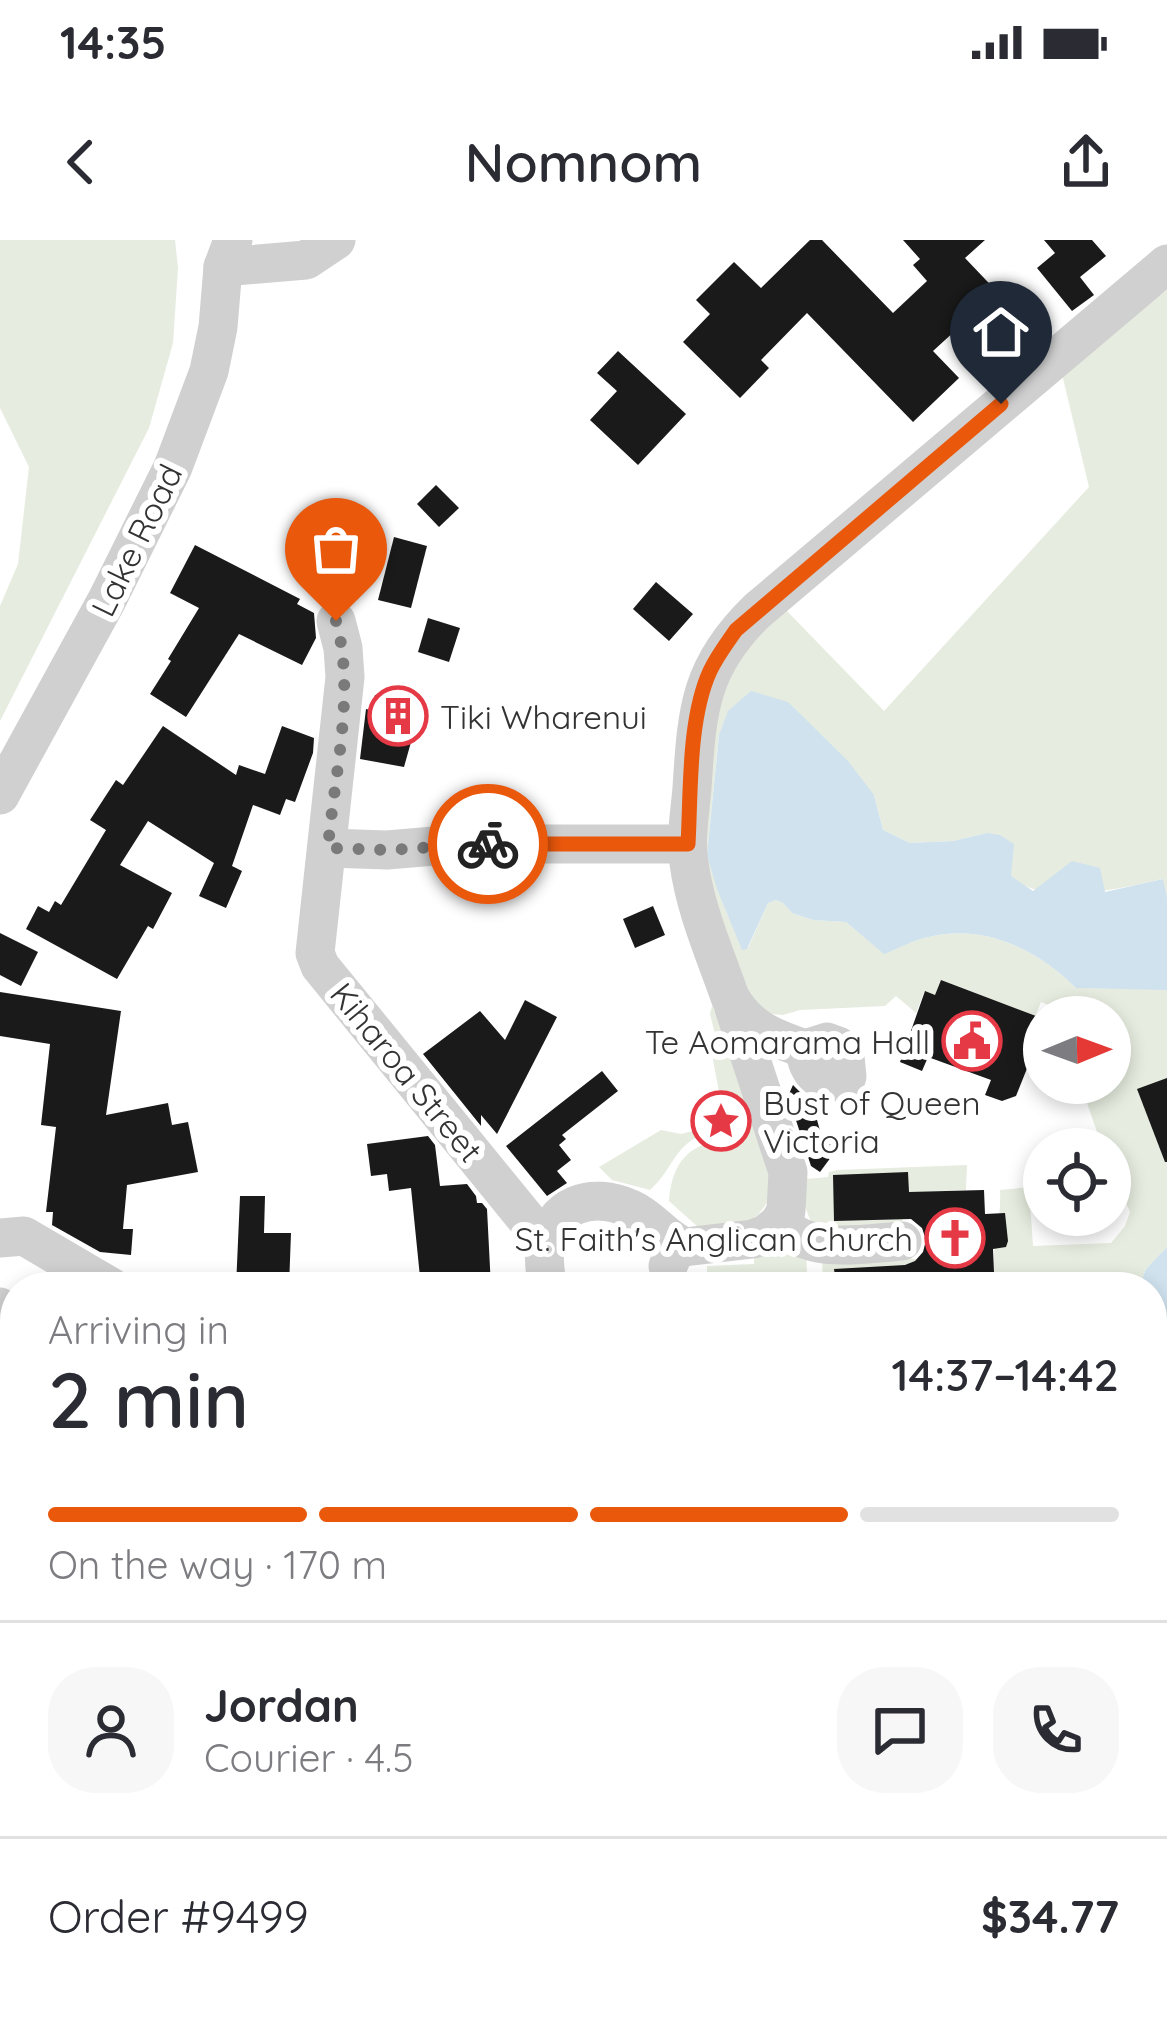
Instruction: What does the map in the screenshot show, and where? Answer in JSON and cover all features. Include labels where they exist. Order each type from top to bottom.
[{"type":"street","points":[[222,249],[306,260],[336,240]]},
{"type":"street","name":"Lake Road","points":[[0,795],[107,600],[173,467],[209,371],[218,327],[222,249]]},
{"type":"street","points":[[547,1272],[545,1250],[551,1228],[558,1217],[584,1201],[617,1204],[660,1230],[753,1238],[766,1234],[786,1211],[788,1172],[696,896],[688,844],[694,753],[710,672],[736,630],[1167,264]]},
{"type":"street","name":"Kiharoa Street","points":[[336,621],[346,677],[314,953],[532,1226]]},
{"type":"street","points":[[328,848],[688,844]]},
{"type":"street","points":[[730,997],[756,1029],[805,1049]]},
{"type":"street","points":[[778,1222],[812,1244],[895,1242]]},
{"type":"street","points":[[0,1238],[24,1236],[85,1272]]},
{"type":"shaded area","points":[[0,240],[175,240],[178,268],[173,343],[149,428],[0,721],[0,606],[18,564],[29,467],[0,408]]},
{"type":"shaded area","points":[[1167,290],[1167,897],[1162,879],[1084,893],[1025,886],[1007,872],[987,833],[910,843],[883,830],[874,795],[719,734],[707,855],[728,916],[748,948],[768,903],[776,900],[792,913],[813,920],[846,922],[884,953],[929,937],[970,934],[1027,951],[1076,988],[1167,989],[1167,1247],[1145,1272],[980,1272],[994,1271],[1000,1190],[1023,1188],[1023,1236],[1032,1236],[1033,1246],[1111,1243],[1117,1236],[1131,1236],[1131,1128],[1096,1128],[1087,1104],[1131,1104],[1131,996],[1023,996],[1023,1011],[941,980],[935,995],[924,992],[916,1013],[896,996],[885,1006],[783,1015],[760,1013],[752,1007],[698,860],[718,681],[785,609],[884,711],[1089,487],[1061,370]]},
{"type":"shaded area","points":[[717,1004],[773,1165],[767,1203],[758,1215],[748,1222],[699,1228],[669,1201],[674,1175],[686,1156],[704,1144],[730,1139],[738,1130],[739,1113],[721,1103],[713,1060],[716,1038],[710,1014]]},
{"type":"shaded area","points":[[704,1128],[650,1190],[612,1180],[599,1167],[661,1130],[681,1134]]},
{"type":"shaded area","points":[[967,1165],[966,1190],[922,1192],[902,1216],[904,1257],[923,1261],[924,1272],[823,1272],[822,1253],[805,1206],[806,1179],[828,1177],[838,1170]]},
{"type":"shaded area","points":[[806,1254],[807,1272],[707,1272],[707,1266],[754,1264],[754,1255]]},
{"type":"water","points":[[751,691],[788,702],[848,761],[874,795],[883,830],[910,843],[1000,835],[1014,844],[1011,876],[1033,891],[1072,861],[1100,868],[1105,892],[1163,879],[1167,990],[1076,988],[1027,951],[970,934],[929,937],[884,954],[846,922],[813,920],[792,913],[776,900],[768,903],[747,949],[742,950],[707,855],[719,735],[728,711]]},
{"type":"water","points":[[1167,1247],[1167,1272],[1146,1269]]},
{"type":"building","points":[[810,240],[822,240],[893,313],[927,281],[913,265],[920,259],[903,240],[985,240],[965,258],[1024,320],[1006,337],[979,309],[933,351],[959,378],[913,422],[807,313],[761,360],[769,368],[740,398],[683,342],[710,314],[696,300],[734,262],[761,288]]},
{"type":"building","points":[[1044,240],[1092,240],[1106,256],[1080,277],[1094,295],[1072,311],[1037,268],[1055,253]]},
{"type":"building","points":[[618,351],[686,414],[638,465],[590,420],[617,391],[597,373]]},
{"type":"building","points":[[436,485],[459,508],[439,527],[417,504]]},
{"type":"building","points":[[394,537],[427,546],[411,608],[378,600]]},
{"type":"building","points":[[195,545],[300,599],[297,604],[314,613],[316,638],[302,665],[239,634],[186,717],[150,694],[199,608],[170,593]]},
{"type":"building","points":[[656,582],[693,614],[669,641],[633,609]]},
{"type":"building","points":[[428,618],[460,628],[449,662],[418,652]]},
{"type":"building","points":[[375,695],[428,713],[420,737],[413,735],[404,767],[360,759],[366,709],[370,710]]},
{"type":"building","points":[[163,726],[236,775],[239,765],[265,774],[282,726],[314,738],[313,753],[295,802],[286,799],[280,815],[253,805],[232,866],[242,871],[226,908],[199,896],[214,863],[148,821],[120,865],[172,893],[117,979],[26,929],[38,906],[49,912],[55,901],[61,905],[106,830],[90,820],[116,780],[123,785]]},
{"type":"building","points":[[653,906],[665,935],[635,948],[623,919]]},
{"type":"building","points":[[0,933],[38,952],[21,986],[0,975]]},
{"type":"building","name":"Te Aomarama Hall","points":[[941,980],[1023,1011],[1023,1078],[1016,1096],[1002,1101],[985,1095],[991,1080],[928,1057],[922,1071],[900,1062],[925,991],[935,995]]},
{"type":"building","points":[[0,992],[121,1011],[106,1115],[168,1103],[172,1125],[188,1122],[198,1172],[127,1185],[123,1229],[133,1229],[131,1255],[100,1252],[52,1225],[53,1212],[46,1212],[56,1127],[41,1125],[50,1044],[0,1036]]},
{"type":"building","points":[[525,1000],[557,1017],[497,1134],[481,1115],[481,1126],[423,1054],[480,1011],[505,1040]]},
{"type":"building","points":[[602,1071],[618,1091],[562,1135],[566,1139],[559,1145],[571,1160],[557,1171],[567,1183],[547,1196],[506,1146]]},
{"type":"building","points":[[1167,1078],[1167,1162],[1165,1162],[1137,1089]]},
{"type":"building","points":[[793,1085],[817,1103],[814,1109],[822,1138],[837,1149],[820,1172],[811,1166],[788,1096]]},
{"type":"building","points":[[428,1136],[435,1145],[440,1186],[467,1184],[477,1203],[487,1209],[490,1272],[419,1272],[411,1188],[389,1191],[387,1174],[371,1176],[367,1144]]},
{"type":"building","points":[[908,1172],[909,1192],[984,1190],[985,1214],[1005,1213],[1008,1241],[1006,1247],[993,1249],[994,1272],[834,1272],[905,1265],[923,1252],[926,1240],[922,1228],[911,1219],[834,1221],[833,1175]]},
{"type":"building","points":[[240,1196],[265,1196],[264,1233],[291,1233],[290,1272],[237,1272]]},
{"type":"way so far","points":[[336,621],[346,677],[328,848],[488,844]]},
{"type":"place","name":"Tiki Wharenui","points":[[398,716]]},
{"type":"place","name":"Te Aomarama Hall","points":[[972,1041]]},
{"type":"place","name":"Bust of Queen Victoria","points":[[721,1121]]},
{"type":"place","name":"St. Faith's Anglican Church","points":[[955,1238]]},
{"type":"route","points":[[488,844],[688,844],[702,694],[736,630],[1001,404]]}]
